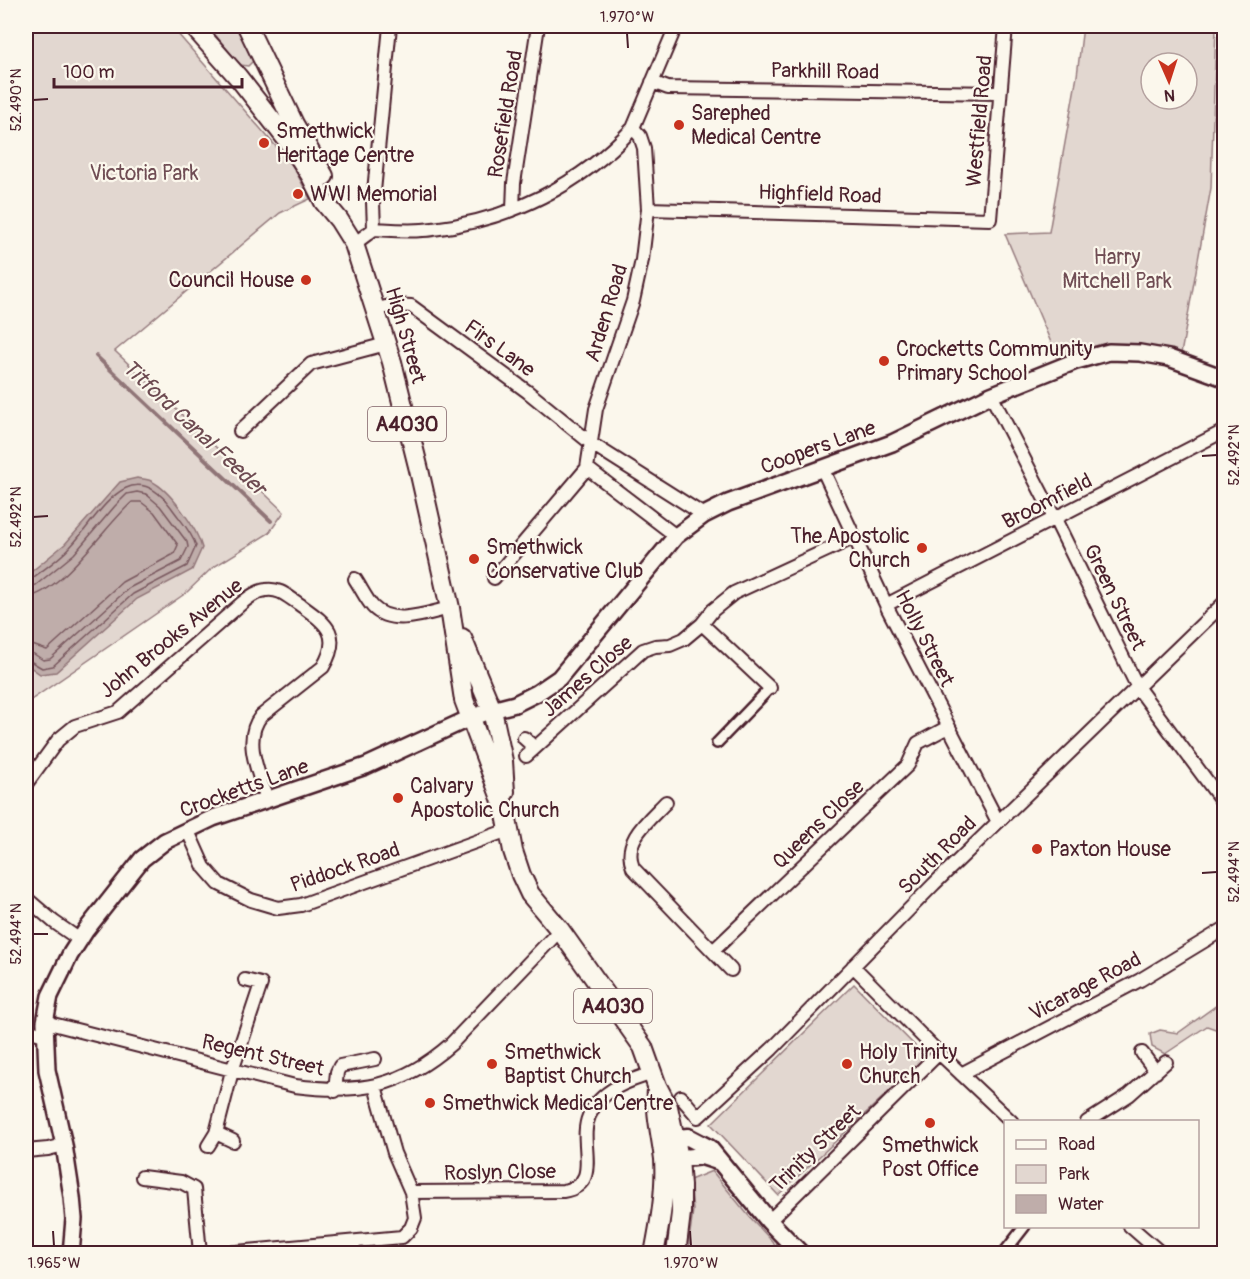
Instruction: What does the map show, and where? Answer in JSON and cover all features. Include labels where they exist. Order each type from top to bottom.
[{"type":"main road","name":"High Street","points":[[193,26],[267,112],[292,146],[324,202],[339,219],[354,244],[376,309],[419,470],[450,608],[464,700],[506,809]]},
{"type":"main road","name":"A4030","points":[[247,26],[284,100]]},
{"type":"main road","points":[[238,77],[249,75],[258,68],[261,53]]},
{"type":"main road","name":"High Street","points":[[284,100],[294,124],[318,163],[334,197],[338,206],[339,219]]},
{"type":"main road","points":[[267,112],[280,106],[284,100]]},
{"type":"main road","name":"High Street","points":[[450,608],[492,710],[503,761],[506,809],[510,829],[560,930],[643,1047],[668,1107],[675,1137],[654,1254]]},
{"type":"main road","name":"High Street","points":[[655,1080],[656,1108],[671,1159],[681,1213],[676,1254]]},
{"type":"main road","points":[[675,1137],[688,1137],[709,1148],[769,1221],[801,1254]]},
{"type":"main road","points":[[671,1159],[702,1156],[721,1162]]},
{"type":"street","points":[[374,229],[374,202],[390,26]]},
{"type":"street","name":"Rosefield Road","points":[[513,209],[514,183],[538,26]]},
{"type":"street","points":[[354,244],[374,229],[433,229],[494,216],[553,192],[580,175],[612,151],[633,128],[676,26]]},
{"type":"street","name":"Westfield Road","points":[[990,219],[1006,26]]},
{"type":"street","name":"Parkhill Road","points":[[652,82],[668,88],[999,93]]},
{"type":"street","name":"Arden Road","points":[[587,468],[596,409],[633,301],[642,260],[648,208],[644,148],[640,136],[633,128]]},
{"type":"street","name":"Highfield Road","points":[[648,208],[990,219]]},
{"type":"street","name":"Firs Lane","points":[[376,309],[395,305],[411,306],[528,392],[592,444],[704,515]]},
{"type":"street","points":[[240,430],[311,364],[386,344]]},
{"type":"street","name":"Coopers Lane","points":[[492,710],[515,704],[560,678],[675,536],[704,515],[752,493],[892,442],[991,395],[1076,361],[1109,352],[1140,353],[1169,358],[1224,378]]},
{"type":"street","name":"Green Street","points":[[991,395],[1138,688],[1224,804]]},
{"type":"street","name":"Broomfield","points":[[886,606],[1224,431]]},
{"type":"street","points":[[494,578],[587,468],[675,536]]},
{"type":"street","name":"Holly Street","points":[[822,468],[886,606],[998,822]]},
{"type":"street","name":"James Close","points":[[524,738],[531,752],[643,650],[670,645],[684,639],[734,593],[853,538]]},
{"type":"street","points":[[355,579],[374,608],[388,616],[408,618],[450,608]]},
{"type":"street","name":"John Brooks Avenue","points":[[26,784],[58,740],[72,729],[118,712],[242,603],[258,592],[268,589],[284,593],[324,621],[332,641],[330,656],[323,667],[255,723],[251,743],[267,799]]},
{"type":"street","name":"South Road","points":[[681,1097],[698,1117],[772,1049],[998,822],[1224,603]]},
{"type":"street","points":[[702,624],[770,688],[717,743]]},
{"type":"street","name":"Crocketts Lane","points":[[71,1254],[74,1219],[64,1145],[47,1070],[45,1028],[50,996],[70,955],[86,930],[142,859],[165,841],[223,813],[366,766],[492,710]]},
{"type":"street","name":"Queens Close","points":[[713,951],[908,765],[918,743],[948,727]]},
{"type":"street","points":[[666,801],[631,843],[629,857],[633,868],[731,970]]},
{"type":"street","name":"Piddock Road","points":[[186,830],[204,867],[219,884],[251,900],[278,908],[301,905],[510,829]]},
{"type":"street","points":[[26,898],[80,940]]},
{"type":"street","name":"Vicarage Road","points":[[961,1074],[1140,980],[1224,929]]},
{"type":"street","name":"Regent Street","points":[[26,1030],[45,1028],[295,1086],[335,1090],[375,1086],[413,1072],[438,1055],[560,930]]},
{"type":"street","points":[[853,966],[939,1053],[1010,1120]]},
{"type":"street","points":[[208,1146],[216,1133],[232,1071],[261,984],[245,980]]},
{"type":"street","points":[[360,1061],[363,1048]]},
{"type":"street","name":"Trinity Street","points":[[769,1221],[939,1053]]},
{"type":"street","points":[[1142,1053],[1156,1072]]},
{"type":"street","points":[[335,1090],[340,1066],[375,1059]]},
{"type":"street","points":[[1090,1120],[1129,1095],[1166,1062]]},
{"type":"street","name":"Roslyn Close","points":[[411,1192],[574,1190],[583,1183],[586,1172],[586,1125],[592,1110],[616,1086],[632,1079],[655,1080]]},
{"type":"street","points":[[142,1177],[182,1182],[194,1189],[200,1253],[226,1253],[402,1237],[411,1228],[415,1218],[411,1192],[394,1153],[375,1086]]},
{"type":"street","points":[[216,1133],[233,1141]]},
{"type":"street","points":[[26,1151],[64,1145]]},
{"type":"street","points":[[1003,1254],[1024,1228]]},
{"type":"street","points":[[1131,1228],[1162,1254]]},
{"type":"green space","name":"Victoria Park","points":[[26,26],[171,26],[293,166],[310,199],[280,213],[115,351],[284,512],[269,533],[212,568],[186,593],[28,702],[26,700]]},
{"type":"green space","points":[[208,26],[243,26],[255,59],[248,66],[240,65]]},
{"type":"green space","name":"Harry Mitchell Park","points":[[1083,26],[1216,26],[1211,188],[1181,354],[1119,348],[1089,350],[1058,359],[1005,234],[1049,232],[1077,76]]},
{"type":"green space","points":[[854,984],[926,1057],[778,1195],[711,1124]]},
{"type":"green space","points":[[1224,1000],[1224,1032],[1207,1026],[1165,1054],[1152,1047],[1150,1034],[1160,1030],[1178,1033]]},
{"type":"green space","points":[[712,1171],[783,1253],[690,1253],[689,1241],[693,1210],[690,1180]]},
{"type":"water","points":[[137,478],[149,480],[166,492],[195,530],[202,548],[192,570],[137,599],[56,672],[40,674],[26,664],[26,576],[65,544],[120,482]]},
{"type":"waterway","name":"Titford Canal Feeder","points":[[96,356],[271,521]]},
{"type":"place","name":"Sarephed Medical Centre","points":[[679,125]]},
{"type":"place","name":"Smethwick Heritage Centre","points":[[264,143]]},
{"type":"place","name":"WWI Memorial","points":[[298,194]]},
{"type":"place","name":"Council House","points":[[306,280]]},
{"type":"place","name":"Crocketts Community Primary School","points":[[884,361]]},
{"type":"place","name":"The Apostolic Church","points":[[922,548]]},
{"type":"place","name":"Smethwick Conservative Club","points":[[474,559]]},
{"type":"place","name":"Calvary Apostolic Church","points":[[398,798]]},
{"type":"place","name":"Paxton House","points":[[1037,849]]},
{"type":"place","name":"Smethwick Baptist Church","points":[[492,1064]]},
{"type":"place","name":"Holy Trinity Church","points":[[847,1064]]},
{"type":"place","name":"Smethwick Medical Centre","points":[[430,1103]]},
{"type":"place","name":"Smethwick Post Office","points":[[930,1123]]}]
